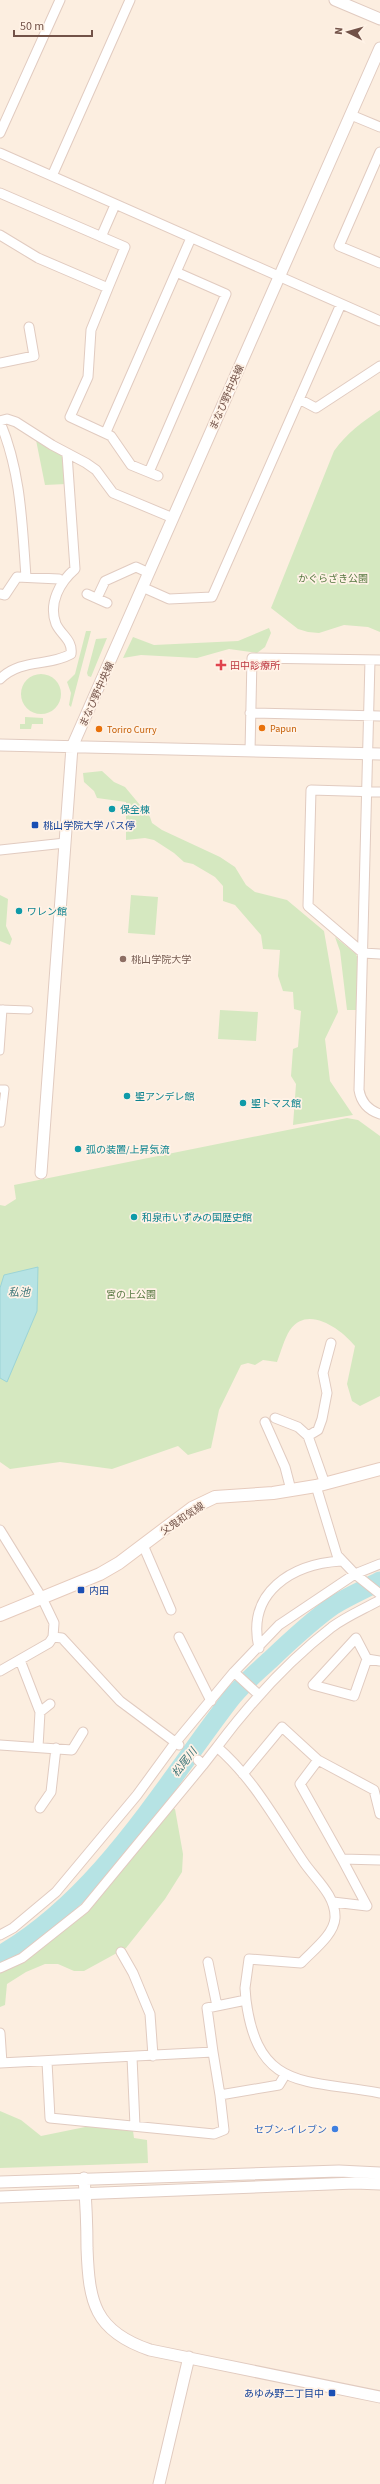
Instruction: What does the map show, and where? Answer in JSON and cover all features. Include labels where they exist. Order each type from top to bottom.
[{"type":"main road","name":"父鬼和気線","points":[[0,1615],[100,1574],[143,1545],[192,1508],[216,1497],[290,1490],[320,1485],[380,1469]]},
{"type":"street","points":[[0,133],[60,0]]},
{"type":"street","points":[[52,176],[130,0]]},
{"type":"street","points":[[335,0],[380,19]]},
{"type":"street","name":"まなび野中央線","points":[[72,747],[380,48]]},
{"type":"street","points":[[351,115],[380,127]]},
{"type":"street","points":[[380,152],[339,246],[380,264]]},
{"type":"street","points":[[0,153],[380,321]]},
{"type":"street","points":[[0,193],[126,247],[91,330],[88,377],[70,417],[106,432],[111,436],[131,465],[158,476]]},
{"type":"street","points":[[101,237],[115,204]]},
{"type":"street","points":[[0,235],[38,258],[108,288]]},
{"type":"street","points":[[106,432],[191,238]]},
{"type":"street","points":[[149,472],[226,294],[176,272]]},
{"type":"street","points":[[142,587],[170,599],[212,597],[341,304]]},
{"type":"street","points":[[0,363],[34,356],[29,327]]},
{"type":"street","points":[[299,399],[316,408],[380,366]]},
{"type":"street","points":[[26,577],[18,481],[12,451],[0,421],[7,419],[16,422],[67,454],[96,470],[103,482],[113,493],[173,518]]},
{"type":"street","points":[[0,679],[28,663],[58,658],[71,654],[68,640],[56,625],[55,617],[55,600],[62,582],[75,568],[67,454]]},
{"type":"street","points":[[97,598],[105,581],[136,568],[149,573]]},
{"type":"street","points":[[0,594],[5,595],[17,577],[59,579],[62,582]]},
{"type":"street","points":[[87,594],[107,603]]},
{"type":"street","points":[[250,751],[252,658],[380,660]]},
{"type":"street","points":[[370,660],[370,716],[359,1090],[360,1098],[365,1105],[380,1114]]},
{"type":"street","points":[[250,713],[380,716]]},
{"type":"street","points":[[0,745],[380,754]]},
{"type":"street","points":[[41,1173],[72,747]]},
{"type":"street","points":[[380,792],[312,790],[308,906],[363,953],[380,954]]},
{"type":"street","points":[[0,850],[66,843]]},
{"type":"street","points":[[0,1050],[2,1009],[29,1010]]},
{"type":"street","points":[[0,1089],[5,1089],[1,1123]]},
{"type":"street","points":[[308,1436],[318,1430],[322,1419],[327,1394],[323,1373],[331,1343]]},
{"type":"street","points":[[0,1968],[22,1958],[85,1908],[201,1762],[217,1747],[258,1693],[332,1627],[380,1596],[341,1561],[337,1555],[308,1436],[298,1427],[275,1418]]},
{"type":"street","points":[[264,1422],[285,1467],[290,1490]]},
{"type":"street","points":[[0,1530],[42,1598],[54,1623],[54,1637],[49,1643],[0,1671]]},
{"type":"street","points":[[143,1545],[171,1610]]},
{"type":"street","points":[[259,1648],[256,1622],[268,1595],[279,1581],[292,1573],[319,1562],[341,1561]]},
{"type":"street","points":[[0,1935],[13,1928],[56,1892],[137,1795],[210,1701],[284,1620],[357,1575],[380,1564]]},
{"type":"street","points":[[54,1637],[62,1638],[120,1701],[177,1744]]},
{"type":"street","points":[[179,1638],[210,1701]]},
{"type":"street","points":[[356,1638],[367,1659],[354,1696],[313,1685],[356,1638]]},
{"type":"street","points":[[367,1659],[380,1661]]},
{"type":"street","points":[[20,1660],[40,1712],[38,1747]]},
{"type":"street","points":[[235,1673],[258,1693]]},
{"type":"street","points":[[40,1712],[50,1704]]},
{"type":"street","points":[[244,1774],[282,1728],[318,1760],[374,1790],[380,1814]]},
{"type":"street","points":[[0,1745],[72,1750],[83,1732]]},
{"type":"street","points":[[217,1747],[244,1774],[269,1807],[303,1861],[333,1902],[335,1916],[333,1926],[301,1963],[249,1959],[246,1980],[246,2000],[251,2029],[257,2044],[268,2062],[285,2075],[380,2093]]},
{"type":"street","points":[[40,1808],[50,1792],[56,1748]]},
{"type":"street","points":[[318,1760],[300,1784],[367,1906],[333,1902]]},
{"type":"street","points":[[342,1859],[380,1860]]},
{"type":"street","points":[[121,1952],[133,1973],[150,2014],[153,2056]]},
{"type":"street","points":[[208,1962],[217,2006]]},
{"type":"street","points":[[47,2062],[50,2118],[220,2133],[224,2130],[207,2008],[246,2000]]},
{"type":"street","points":[[0,2033],[1,2063],[47,2062],[213,2052]]},
{"type":"street","points":[[132,2057],[134,2126]]},
{"type":"street","points":[[220,2095],[279,2085],[285,2075]]},
{"type":"street","points":[[0,2182],[84,2178],[339,2171],[380,2173]]},
{"type":"street","points":[[84,2178],[89,2285],[95,2307],[113,2330],[125,2339],[150,2350],[380,2397]]},
{"type":"street","points":[[0,2197],[355,2183],[380,2184]]},
{"type":"street","points":[[159,2484],[189,2357]]},
{"type":"green space","name":"かぐらざき公園","points":[[380,410],[380,632],[368,627],[344,625],[319,633],[298,629],[271,608],[334,451],[355,428]]},
{"type":"green space","points":[[36,440],[62,456],[66,484],[45,485]]},
{"type":"green space","points":[[269,628],[271,633],[265,647],[257,653],[229,649],[197,658],[141,655],[123,658],[133,637],[154,645],[238,641]]},
{"type":"green space","points":[[86,631],[91,631],[71,707],[69,705],[71,693],[67,682],[75,674]]},
{"type":"green space","points":[[107,638],[91,677],[88,676],[87,673],[96,639]]},
{"type":"green space","points":[[45,674],[52,677],[58,683],[61,694],[60,702],[52,711],[45,714],[37,714],[30,711],[22,702],[21,690],[24,683],[33,675]]},
{"type":"green space","points":[[25,717],[43,718],[43,724],[32,724],[31,729],[20,729],[20,724],[25,724]]},
{"type":"green space","points":[[102,771],[114,782],[125,787],[150,817],[152,823],[162,830],[220,857],[235,867],[246,885],[255,892],[287,900],[324,931],[338,1012],[325,1039],[330,1081],[353,1115],[293,1125],[296,1084],[291,1076],[293,1049],[298,1047],[301,1011],[294,1009],[293,992],[283,991],[278,976],[280,950],[263,949],[261,935],[235,905],[223,901],[223,886],[215,877],[193,864],[184,862],[174,853],[154,840],[145,838],[126,840],[126,802],[97,798],[94,791],[84,782],[83,773]]},
{"type":"green space","points":[[0,895],[8,899],[6,926],[12,939],[10,945],[0,941]]},
{"type":"green space","points":[[131,895],[158,897],[155,935],[128,933]]},
{"type":"green space","points":[[335,937],[356,954],[358,959],[357,1010],[347,1010],[340,951]]},
{"type":"green space","points":[[220,1010],[258,1012],[256,1041],[218,1039]]},
{"type":"green space","name":"宮の上公園","points":[[347,1118],[358,1120],[380,1136],[380,1396],[360,1406],[352,1401],[347,1384],[355,1346],[342,1333],[324,1322],[315,1319],[306,1319],[297,1323],[290,1330],[284,1341],[277,1362],[263,1360],[255,1365],[248,1363],[241,1365],[219,1410],[211,1448],[188,1455],[178,1446],[112,1469],[60,1462],[10,1469],[0,1462],[0,1205],[5,1206],[16,1199],[14,1185]]},
{"type":"green space","points":[[172,1808],[175,1809],[183,1854],[182,1872],[165,1899],[126,1948],[84,1971],[74,1971],[58,1964],[45,1964],[26,1972],[7,1984],[5,2005],[0,2007],[0,1972],[30,1957],[88,1911]]},
{"type":"green space","points":[[0,2111],[21,2120],[41,2136],[90,2126],[133,2131],[134,2138],[147,2140],[148,2163],[0,2168]]},
{"type":"water","name":"私池","points":[[38,1267],[37,1311],[7,1382],[0,1378],[0,1288],[4,1275]]},
{"type":"waterway","name":"松尾川","points":[[0,1955],[35,1931],[68,1904],[98,1873],[153,1805],[233,1695],[243,1685],[301,1631],[325,1611],[380,1581]]},
{"type":"place","name":"田中診療所","points":[[221,665]]},
{"type":"place","name":"Papun","points":[[262,728]]},
{"type":"place","name":"Toriro Curry","points":[[99,729]]},
{"type":"place","name":"保全棟","points":[[112,809]]},
{"type":"place","name":"桃山学院大学 バス停","points":[[35,825]]},
{"type":"place","name":"ワレン館","points":[[19,911]]},
{"type":"place","name":"桃山学院大学","points":[[123,959]]},
{"type":"place","name":"聖アンデレ館","points":[[127,1096]]},
{"type":"place","name":"聖トマス館","points":[[243,1103]]},
{"type":"place","name":"弧の装置/上昇気流","points":[[78,1149]]},
{"type":"place","name":"和泉市いずみの国歴史館","points":[[134,1217]]},
{"type":"place","name":"内田","points":[[81,1590]]},
{"type":"place","name":"セブン-イレブン","points":[[335,2129]]},
{"type":"place","name":"あゆみ野二丁目中","points":[[332,2393]]}]
